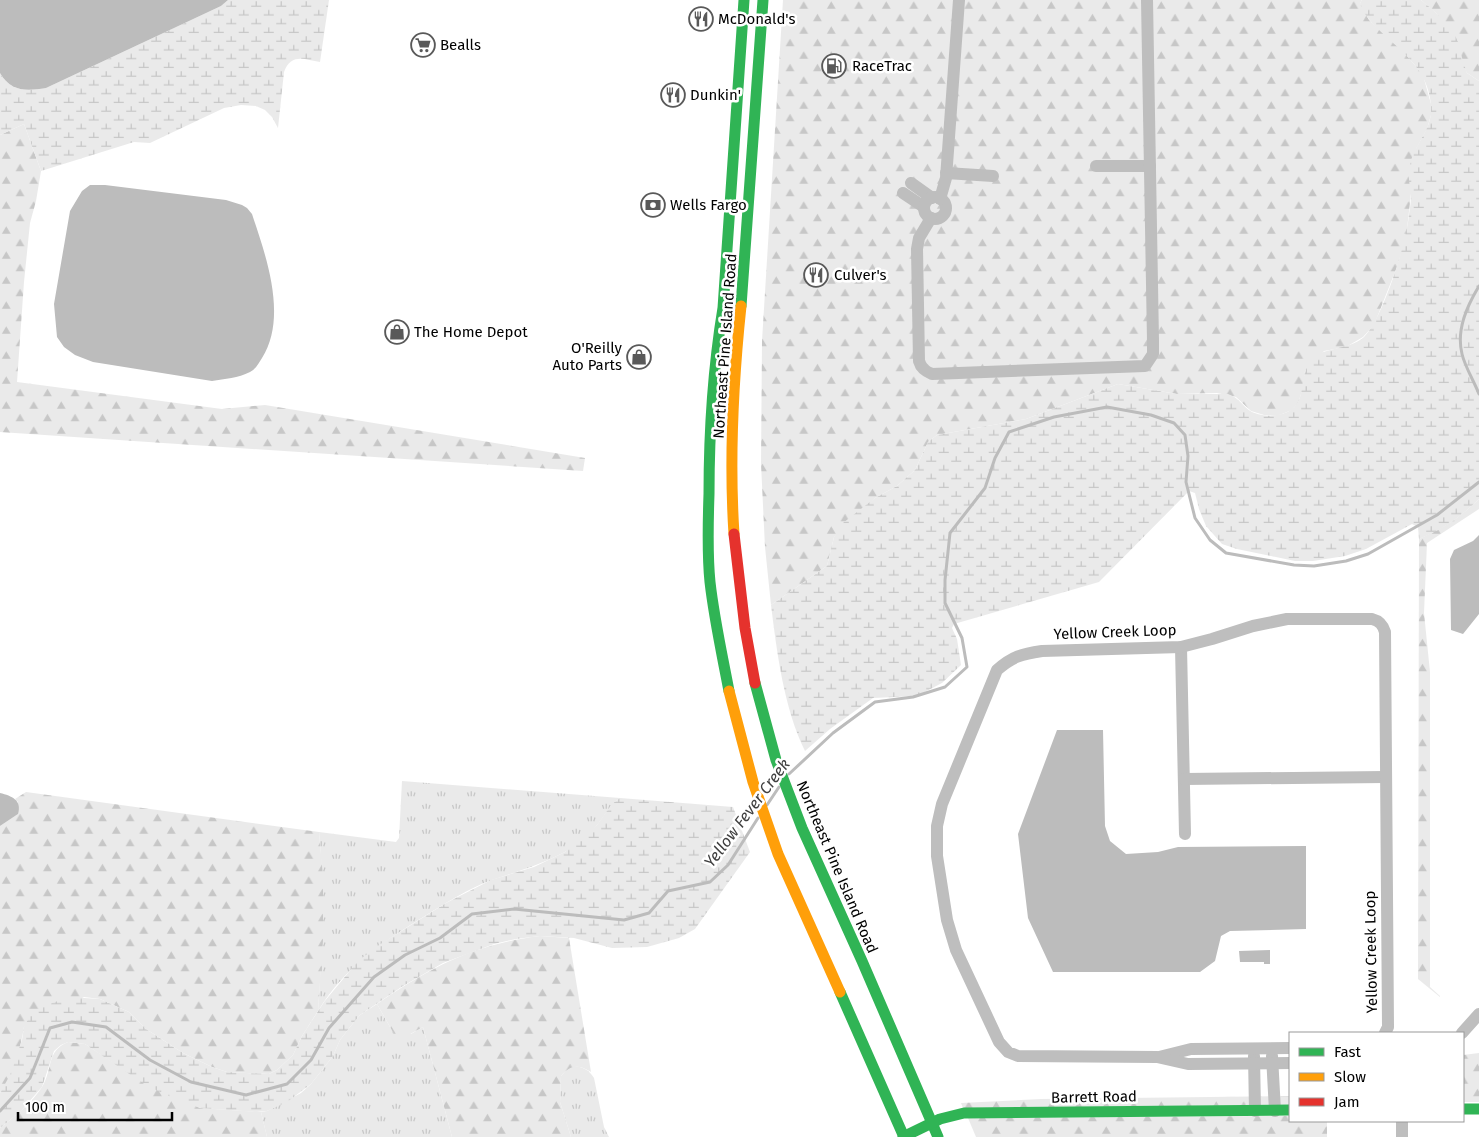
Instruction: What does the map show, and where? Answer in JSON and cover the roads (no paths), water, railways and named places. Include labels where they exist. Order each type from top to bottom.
[{"type":"main road","name":"Northeast Pine Island Road","points":[[744,0],[725,280],[718,337],[709,456],[708,537],[710,580],[716,624],[737,722],[766,824],[790,883],[818,941],[904,1137]]},
{"type":"main road","name":"Northeast Pine Island Road","points":[[763,0],[742,304],[736,360],[733,428],[735,533],[740,603],[752,667],[777,763],[811,850],[938,1137]]},
{"type":"main road","points":[[725,280],[731,285],[735,293],[736,307],[730,375],[733,428]]},
{"type":"main road","points":[[1464,1109],[1479,1109]]},
{"type":"main road","name":"Barrett Road","points":[[904,1137],[931,1122],[964,1113],[1289,1110]]},
{"type":"street","points":[[959,0],[944,188],[932,206],[919,238],[917,249],[919,361],[921,366],[932,374],[1145,366],[1153,354],[1147,0]]},
{"type":"street","points":[[1096,166],[1150,166]]},
{"type":"street","points":[[946,173],[993,176]]},
{"type":"street","points":[[907,188],[932,206]]},
{"type":"street","name":"Yellow Creek Loop","points":[[1157,1057],[1018,1056],[1008,1052],[1000,1042],[956,950],[947,920],[937,856],[938,826],[942,804],[997,670],[1007,661],[1021,654],[1042,651],[1181,647],[1253,626],[1287,619],[1372,619],[1378,621],[1383,626],[1385,632],[1388,1027],[1386,1032]]},
{"type":"street","points":[[1181,647],[1185,834]]},
{"type":"street","points":[[1184,779],[1385,777]]},
{"type":"street","points":[[1463,1032],[1479,1014]]},
{"type":"street","points":[[1254,1048],[1255,1111]]},
{"type":"street","points":[[1157,1057],[1191,1049],[1289,1048]]},
{"type":"street","points":[[1272,1049],[1275,1110]]},
{"type":"street","points":[[1207,1050],[1207,1064]]},
{"type":"street","points":[[1157,1057],[1188,1064],[1289,1063]]},
{"type":"street","points":[[1402,1122],[1402,1137]]},
{"type":"waterway","name":"Yellow Fever Creek","points":[[1479,286],[1470,302],[1460,336],[1463,359],[1479,394]]},
{"type":"waterway","name":"Yellow Fever Creek","points":[[789,774],[833,733],[875,702],[913,697],[945,687],[967,667],[962,638],[945,603],[945,580],[950,533],[985,488],[995,458],[1009,432],[1054,417],[1107,407],[1151,415],[1174,423],[1185,435],[1188,456],[1186,482],[1195,518],[1210,540],[1226,553],[1294,565],[1314,566],[1346,561],[1368,554],[1437,515],[1479,482]]},
{"type":"waterway","name":"Yellow Fever Creek","points":[[767,805],[779,787]]},
{"type":"waterway","name":"Yellow Fever Creek","points":[[0,1111],[30,1078],[50,1028],[72,1022],[106,1027],[150,1060],[191,1082],[246,1095],[287,1084],[311,1060],[329,1028],[374,977],[405,955],[440,938],[472,914],[514,909],[624,920],[649,913],[668,891],[710,882],[728,865],[758,818]]},
{"type":"place","name":"McDonald's","points":[[701,19]]},
{"type":"place","name":"Bealls","points":[[423,45]]},
{"type":"place","name":"RaceTrac","points":[[834,66]]},
{"type":"place","name":"Dunkin'","points":[[673,95]]},
{"type":"place","name":"Wells Fargo","points":[[653,205]]},
{"type":"place","name":"Culver's","points":[[816,275]]},
{"type":"place","name":"The Home Depot","points":[[397,332]]},
{"type":"place","name":"O'Reilly Auto Parts","points":[[639,357]]}]
